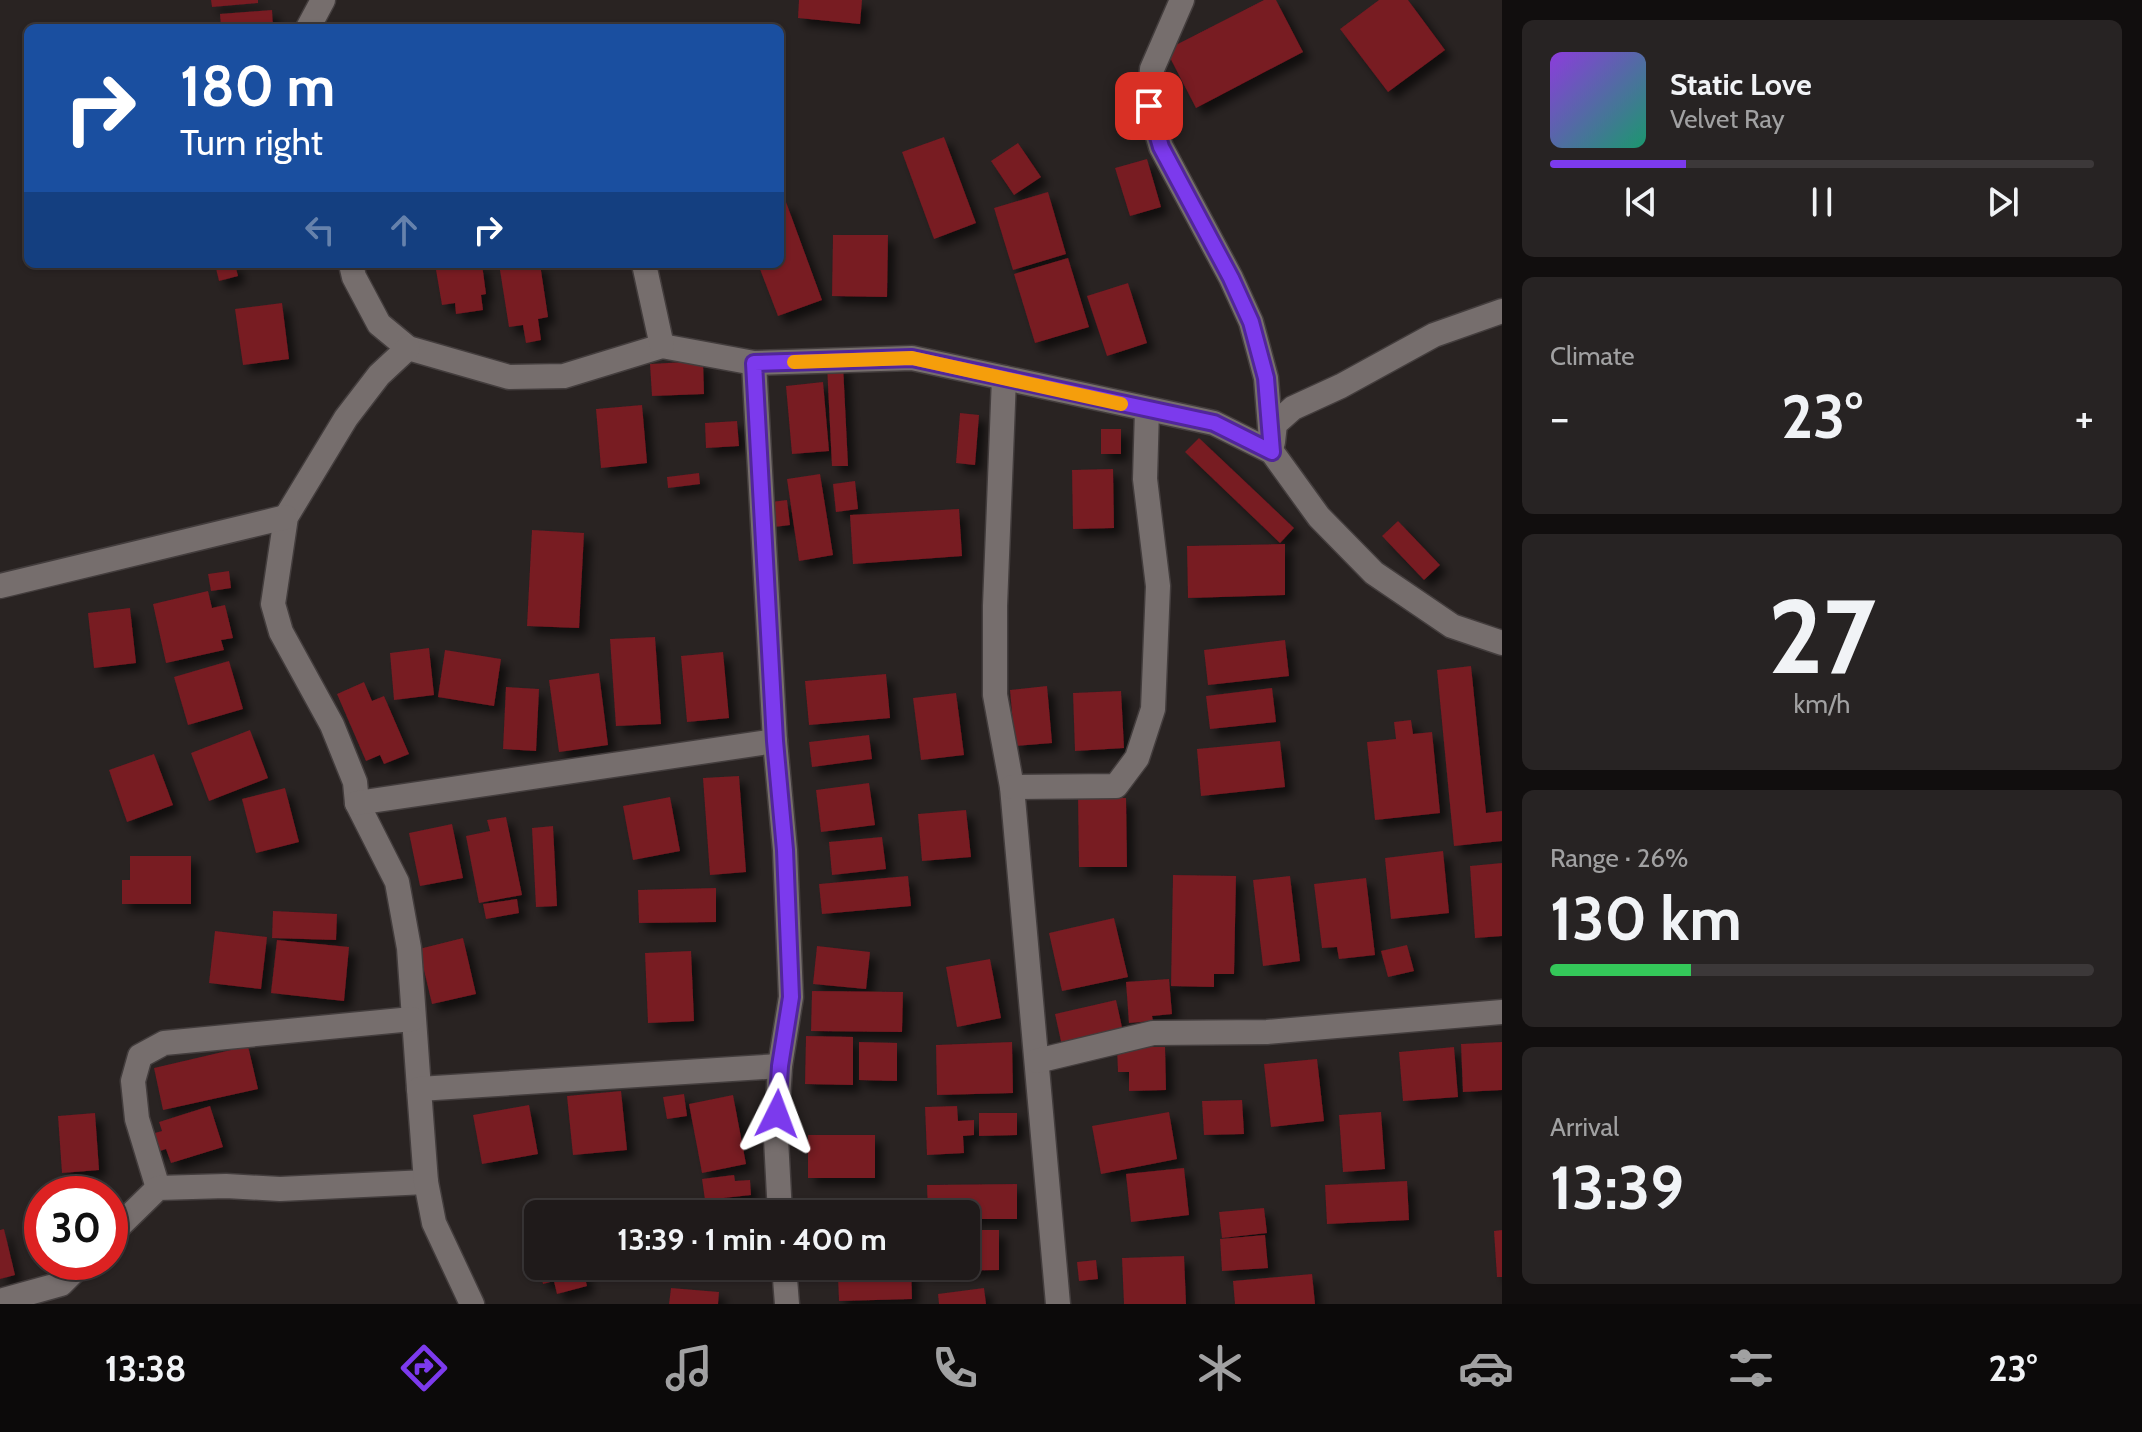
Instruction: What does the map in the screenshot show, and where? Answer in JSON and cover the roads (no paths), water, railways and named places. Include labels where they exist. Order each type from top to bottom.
[{"type":"street","points":[[310,24],[323,0]]},
{"type":"street","points":[[1182,0],[1152,69],[1149,106],[1161,147],[1251,322],[1266,378],[1272,452]]},
{"type":"street","points":[[352,268],[379,324],[408,348],[509,377],[564,376],[662,346],[754,363],[912,358],[1214,423],[1272,452],[1319,517],[1374,573],[1452,626],[1502,643]]},
{"type":"street","points":[[645,268],[662,346]]},
{"type":"street","points":[[1272,452],[1275,424],[1293,408],[1341,386],[1434,335],[1502,311]]},
{"type":"street","points":[[408,348],[379,375],[346,418],[286,517],[273,604],[281,632],[332,725],[355,782],[357,803],[397,882],[409,948],[426,1182],[434,1223],[472,1304]]},
{"type":"street","points":[[754,363],[775,741],[785,850],[791,997],[780,1066],[776,1139],[779,1200]]},
{"type":"street","points":[[1004,378],[995,606],[995,695],[1012,787],[1058,1304]]},
{"type":"street","points":[[1012,787],[1116,786],[1137,758],[1153,709],[1158,586],[1145,479],[1147,410]]},
{"type":"street","points":[[0,586],[286,517]]},
{"type":"street","points":[[357,803],[775,741]]},
{"type":"street","points":[[1037,1061],[1153,1033],[1267,1032],[1502,1012]]},
{"type":"street","points":[[158,1188],[137,1119],[133,1081],[140,1056],[164,1043],[412,1019]]},
{"type":"street","points":[[419,1089],[780,1066]]},
{"type":"street","points":[[128,1217],[158,1188],[226,1186],[280,1189],[426,1182]]},
{"type":"street","points":[[0,1301],[61,1284],[65,1280]]},
{"type":"street","points":[[785,1280],[787,1304]]}]
